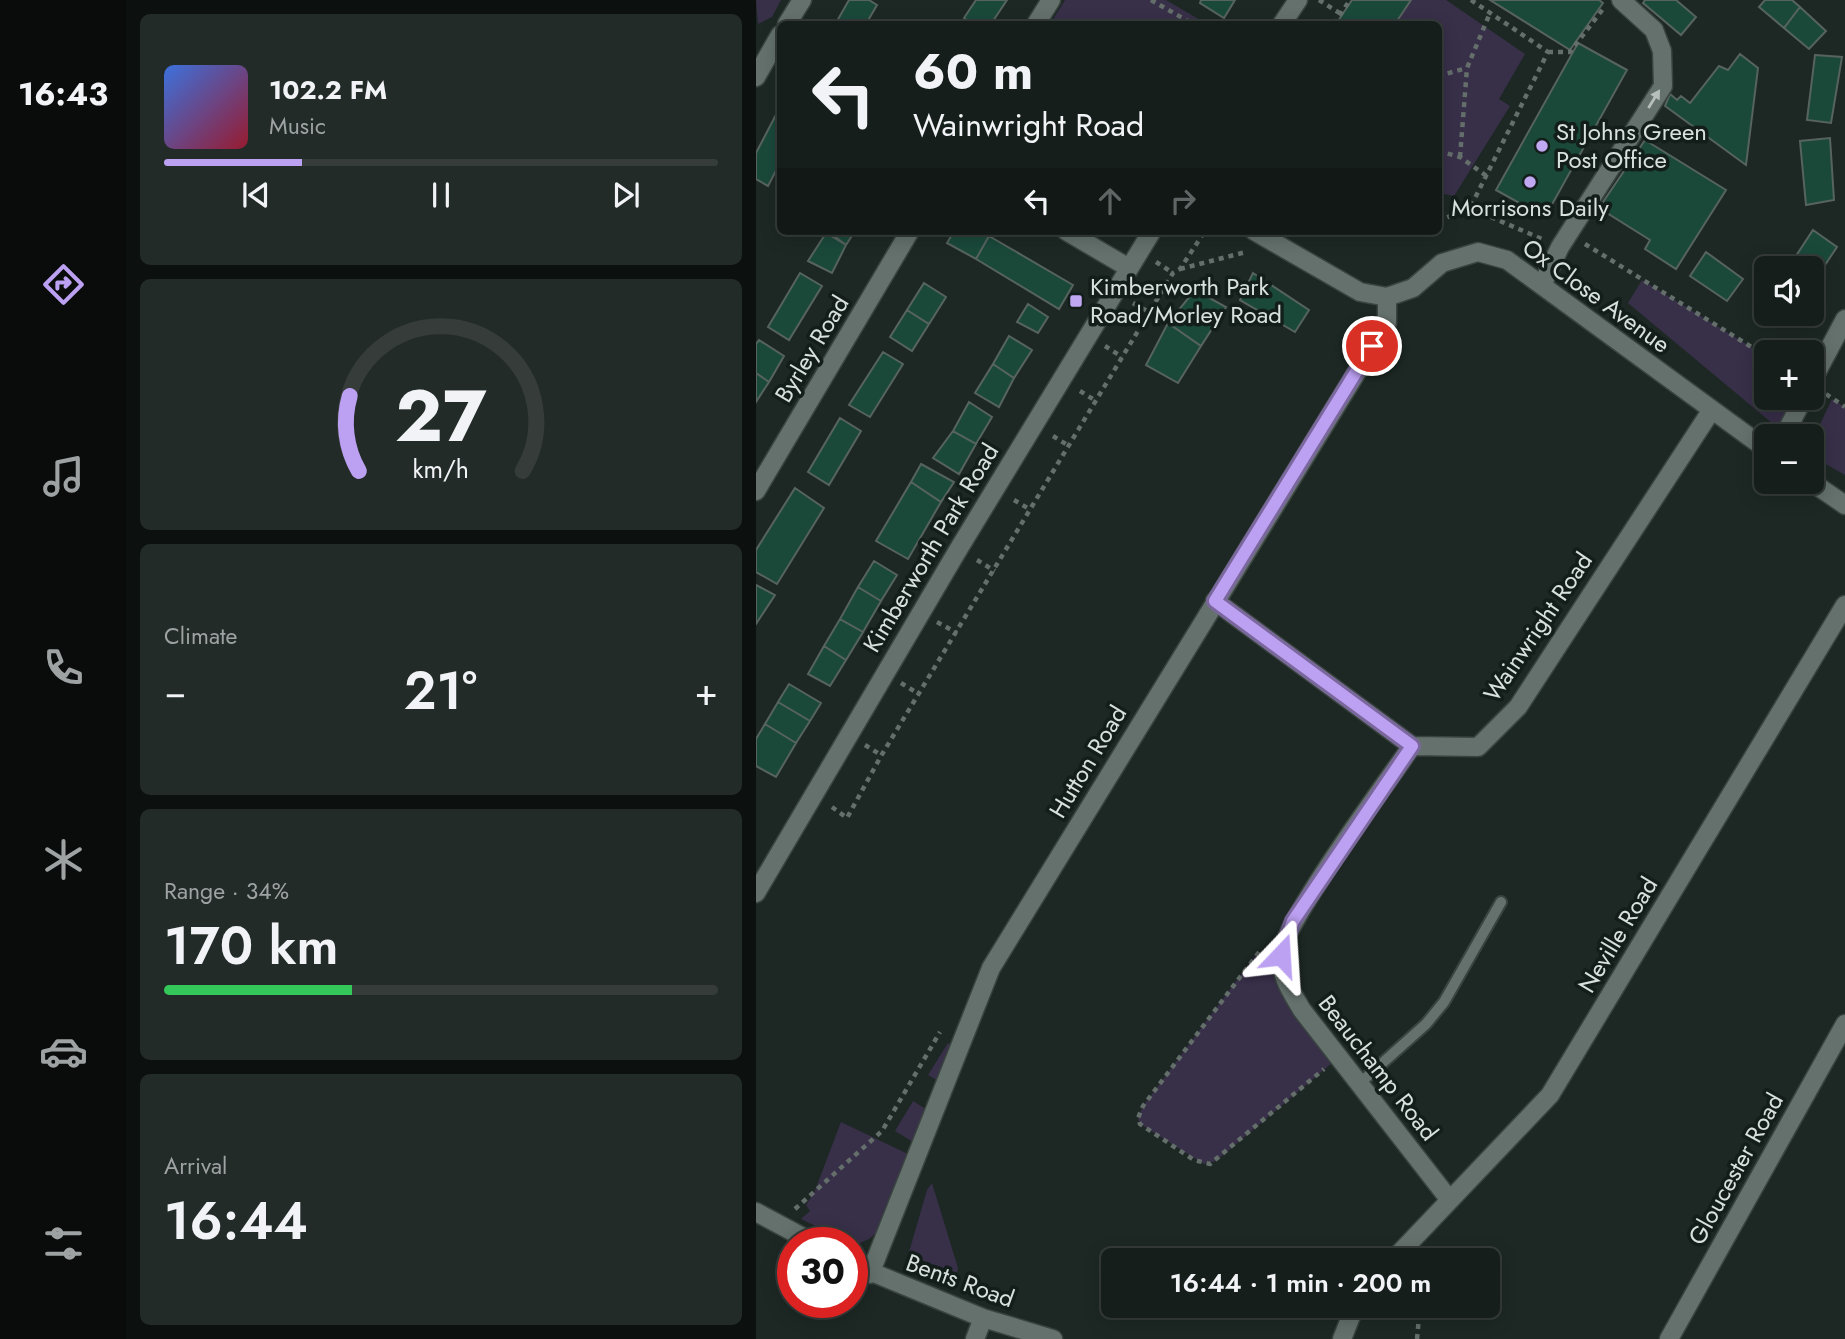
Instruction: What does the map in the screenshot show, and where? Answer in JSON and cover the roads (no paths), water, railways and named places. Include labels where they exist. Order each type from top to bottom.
[{"type":"street","points":[[789,21],[802,0]]},
{"type":"street","points":[[1038,21],[1051,0]]},
{"type":"street","points":[[1284,21],[1298,0]]},
{"type":"street","points":[[1543,283],[1564,241],[1663,86],[1662,51],[1654,30],[1621,0]]},
{"type":"street","points":[[756,77],[762,51],[777,38]]},
{"type":"street","name":"Byrley Road","points":[[756,491],[908,235]]},
{"type":"street","points":[[1073,235],[1129,268]]},
{"type":"street","name":"Kimberworth Park Road","points":[[756,893],[1150,235]]},
{"type":"street","points":[[1261,235],[1360,292],[1387,298]]},
{"type":"street","name":"Ox Close Avenue","points":[[1387,298],[1413,288],[1442,263],[1478,252],[1507,260],[1543,283],[1754,441]]},
{"type":"street","name":"Hutton Road","points":[[870,1274],[991,968],[1387,323],[1387,298]]},
{"type":"street","points":[[1824,359],[1845,319]]},
{"type":"street","name":"Wainwright Road","points":[[1412,746],[1478,747],[1518,707],[1711,411]]},
{"type":"street","points":[[1824,491],[1845,505]]},
{"type":"street","points":[[1215,601],[1412,746]]},
{"type":"street","name":"Neville Road","points":[[1404,1248],[1550,1095],[1845,605]]},
{"type":"street","name":"Beauchamp Road","points":[[1412,746],[1293,921],[1281,955],[1288,987],[1338,1058],[1449,1199]]},
{"type":"street","points":[[756,855],[772,865]]},
{"type":"street","name":"Gloucester Road","points":[[1669,1339],[1845,1024]]},
{"type":"street","points":[[756,1212],[784,1227]]},
{"type":"street","name":"Bents Road","points":[[870,1274],[983,1318],[1054,1339]]},
{"type":"street","points":[[975,1339],[983,1318]]},
{"type":"street","points":[[1342,1339],[1350,1318]]},
{"type":"lane","points":[[1359,1084],[1426,1024],[1444,1002],[1501,902]]},
{"type":"place","name":"St Johns Green Post Office","points":[[1542,146]]},
{"type":"place","name":"Morrisons Daily","points":[[1530,182]]},
{"type":"place","name":"Kimberworth Park Road/Morley Road","points":[[1076,301]]}]
